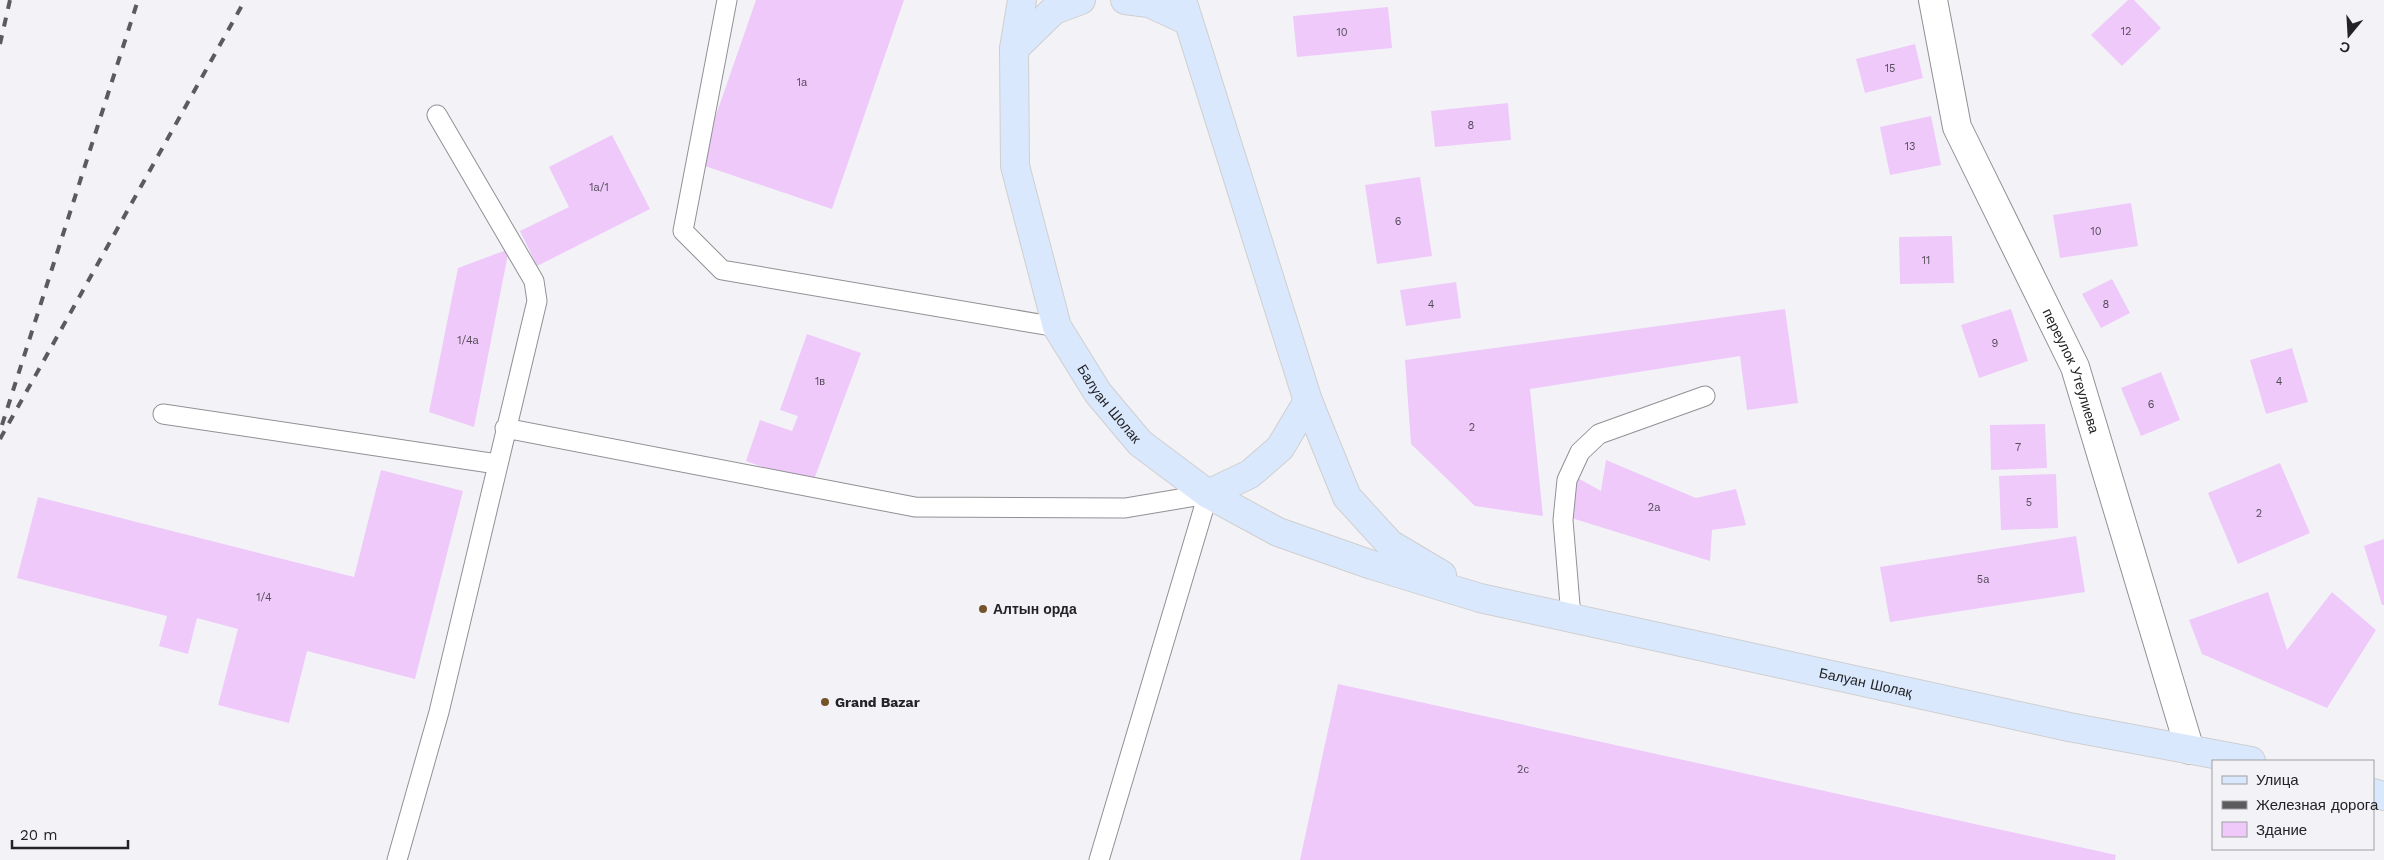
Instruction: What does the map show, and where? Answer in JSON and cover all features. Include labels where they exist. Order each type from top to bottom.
[{"type":"main road","name":"Балуан Шолак","points":[[1022,0],[1014,49],[1015,166],[1057,327],[1098,393],[1140,443],[1208,494],[1278,532],[1372,565],[1480,598]]},
{"type":"main road","points":[[1014,49],[1054,10],[1081,0]]},
{"type":"main road","points":[[1125,0],[1185,10],[1308,401],[1347,498],[1390,544],[1480,598]]},
{"type":"main road","points":[[1208,494],[1250,474],[1280,448],[1308,401]]},
{"type":"main road","name":"Балуан Шолақ","points":[[1480,598],[2069,727],[2245,760]]},
{"type":"street","name":"переулок Утеулиева","points":[[1933,0],[1957,127],[2075,367],[2190,750]]},
{"type":"lane","points":[[727,0],[683,231],[722,270],[1057,327]]},
{"type":"lane","points":[[397,860],[439,712],[505,428],[537,300],[534,281],[436,115]]},
{"type":"lane","points":[[1570,617],[1563,520],[1567,480],[1580,452],[1599,434],[1705,396]]},
{"type":"lane","points":[[163,414],[497,464]]},
{"type":"lane","points":[[505,428],[915,507],[1124,508],[1208,494],[1098,860]]},
{"type":"building","points":[[756,0],[904,0],[832,209],[699,164]]},
{"type":"building","points":[[2128,0],[2134,0],[2161,28],[2122,66],[2091,35]]},
{"type":"building","points":[[1388,7],[1392,48],[1297,57],[1293,16]]},
{"type":"building","points":[[1915,44],[1923,78],[1865,93],[1856,59]]},
{"type":"building","points":[[1508,103],[1511,140],[1435,147],[1431,111]]},
{"type":"building","points":[[1931,116],[1941,165],[1890,175],[1880,127]]},
{"type":"building","points":[[612,135],[650,209],[537,266],[520,231],[569,207],[549,167]]},
{"type":"building","points":[[1420,177],[1432,256],[1377,264],[1365,185]]},
{"type":"building","points":[[2131,203],[2138,246],[2060,258],[2053,215]]},
{"type":"building","points":[[1952,236],[1954,283],[1900,284],[1899,237]]},
{"type":"building","points":[[509,249],[474,427],[429,412],[458,268]]},
{"type":"building","points":[[2112,279],[2130,313],[2101,328],[2082,294]]},
{"type":"building","points":[[1456,282],[1461,318],[1406,326],[1400,290]]},
{"type":"building","points":[[1785,309],[1798,403],[1747,410],[1740,356],[1530,389],[1543,516],[1475,506],[1411,444],[1405,360]]},
{"type":"building","points":[[2011,309],[2028,361],[1979,378],[1961,325]]},
{"type":"building","points":[[807,334],[861,353],[812,485],[746,461],[760,420],[792,431],[798,416],[780,410]]},
{"type":"building","points":[[2292,348],[2308,402],[2266,414],[2250,360]]},
{"type":"building","points":[[2161,372],[2180,420],[2141,436],[2121,388]]},
{"type":"building","points":[[2045,424],[2047,468],[1991,470],[1990,425]]},
{"type":"building","points":[[1606,460],[1696,498],[1736,489],[1746,525],[1712,530],[1710,561],[1565,516],[1576,477],[1601,491]]},
{"type":"building","points":[[2280,463],[2310,533],[2238,564],[2208,493]]},
{"type":"building","points":[[381,470],[463,491],[415,679],[307,651],[289,723],[218,705],[238,629],[197,618],[188,654],[159,646],[167,616],[17,578],[38,497],[354,577]]},
{"type":"building","points":[[2056,474],[2058,528],[2001,530],[1999,476]]},
{"type":"building","points":[[2076,536],[2085,592],[1890,622],[1880,567]]},
{"type":"building","points":[[2384,539],[2384,605],[2382,605],[2364,546]]},
{"type":"building","points":[[2268,592],[2287,650],[2332,592],[2376,630],[2327,708],[2202,654],[2189,620]]},
{"type":"building","points":[[1338,684],[2116,855],[2115,860],[1300,860]]},
{"type":"railway","points":[[0,44],[10,0]]},
{"type":"railway","points":[[2,425],[138,0]]},
{"type":"railway","points":[[0,439],[245,0]]},
{"type":"place","name":"Алтын орда","points":[[983,609]]},
{"type":"place","name":"Grand Bazar","points":[[825,702]]}]
